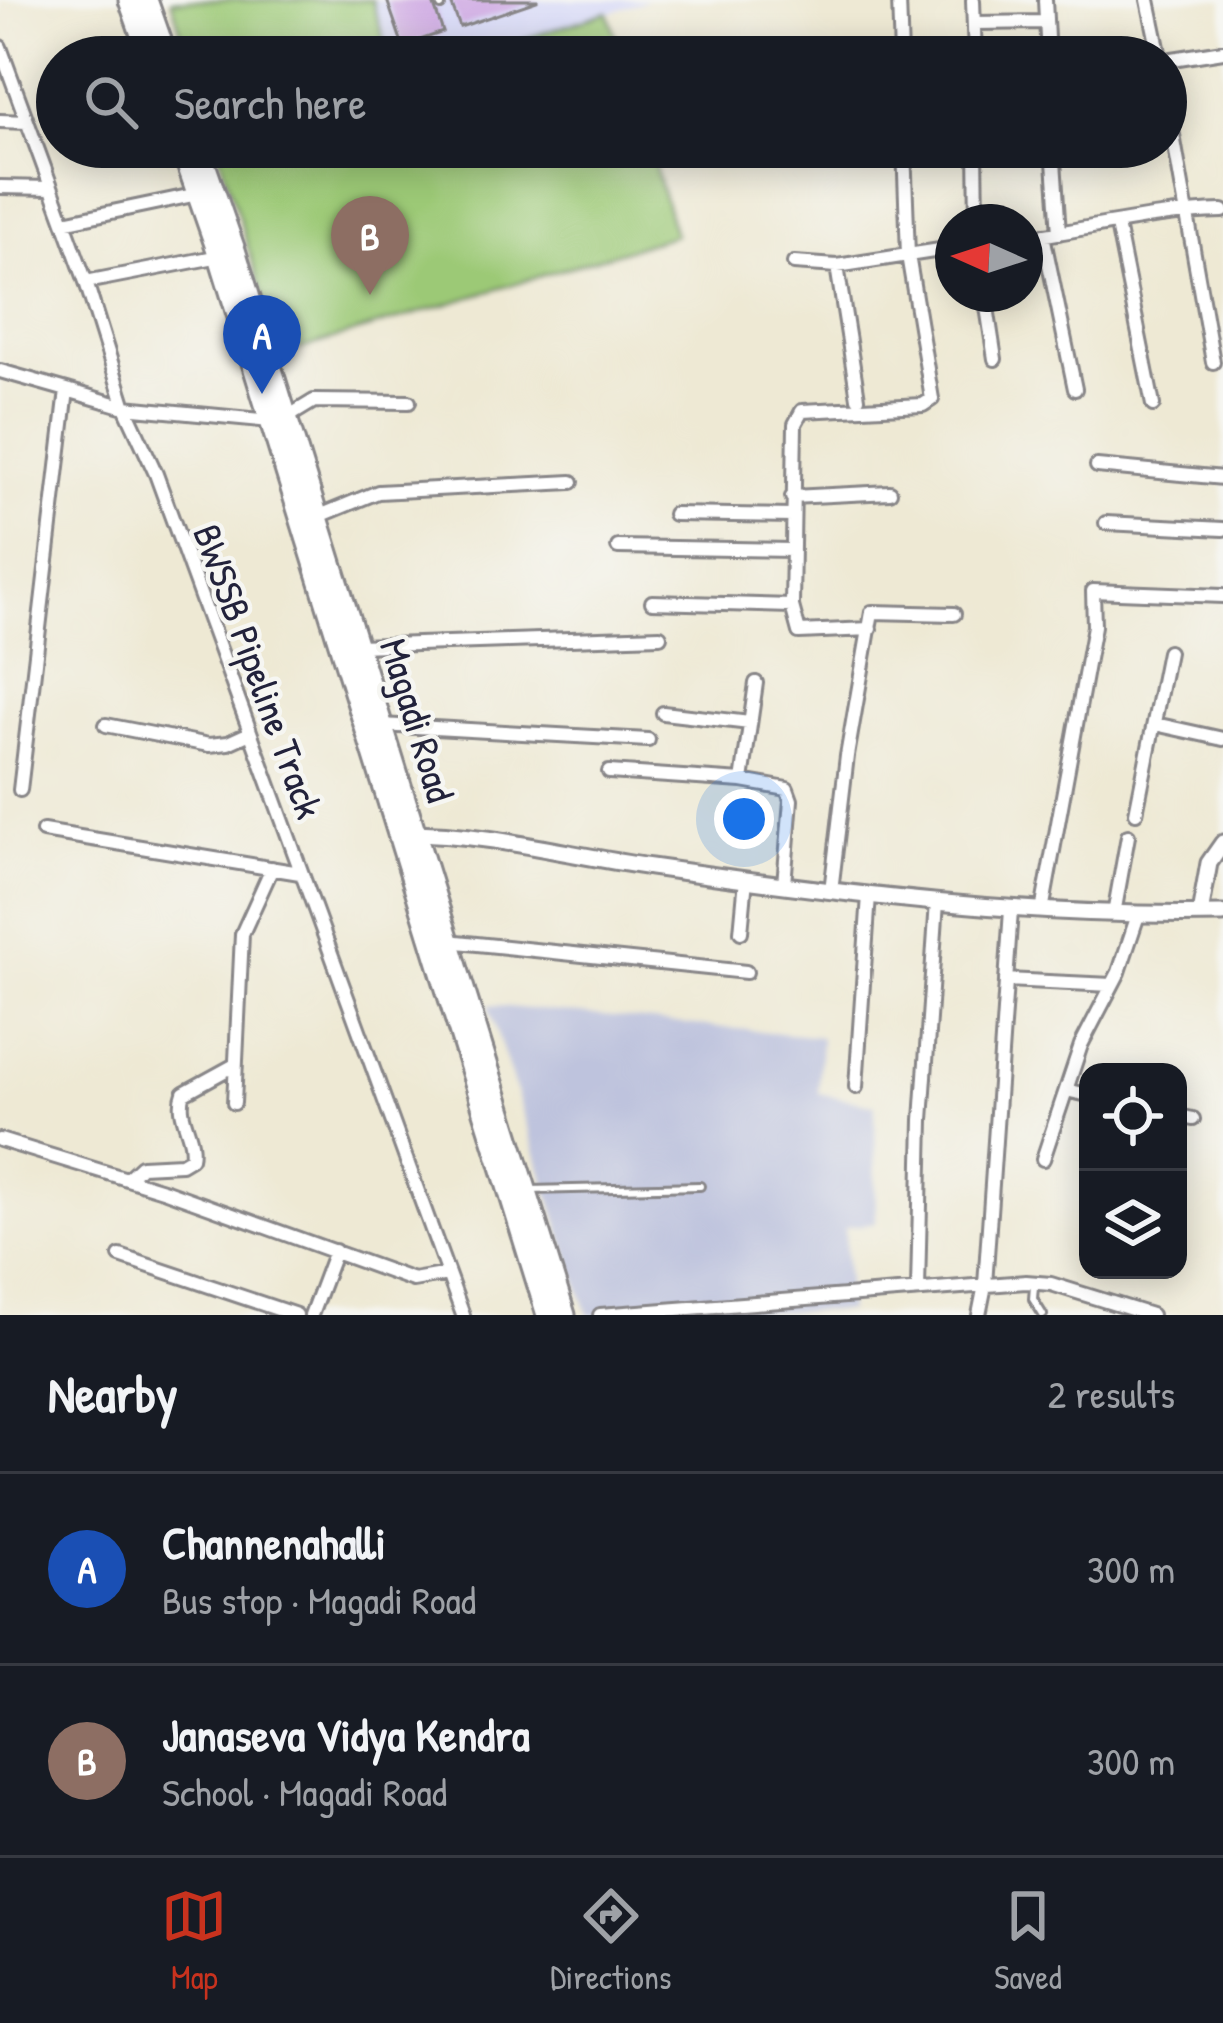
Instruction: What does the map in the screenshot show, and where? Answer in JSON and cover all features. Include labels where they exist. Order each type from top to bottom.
[{"type":"main road","points":[[130,0],[143,36]]},
{"type":"main road","points":[[146,0],[159,36]]},
{"type":"main road","name":"Magadi Road","points":[[189,168],[317,517],[381,724],[406,833],[448,941],[564,1315]]},
{"type":"main road","name":"Magadi Road","points":[[204,168],[548,1315]]},
{"type":"street","points":[[899,0],[900,36]]},
{"type":"street","points":[[974,0],[975,36]]},
{"type":"street","points":[[1045,0],[1047,36]]},
{"type":"street","points":[[1148,0],[1157,36]]},
{"type":"street","points":[[975,23],[1046,22]]},
{"type":"street","name":"BWSSB Pipeline Track","points":[[0,47],[36,146]]},
{"type":"street","points":[[1187,56],[1223,51]]},
{"type":"street","points":[[0,121],[27,122]]},
{"type":"street","name":"BWSSB Pipeline Track","points":[[44,168],[125,407],[156,474],[463,1315]]},
{"type":"street","points":[[870,628],[799,632],[793,606],[795,424],[802,411],[923,405],[932,399],[908,255],[905,168]]},
{"type":"street","points":[[976,168],[977,204]]},
{"type":"street","points":[[1054,168],[1058,233]]},
{"type":"street","points":[[1178,168],[1213,362]]},
{"type":"street","points":[[0,188],[52,188]]},
{"type":"street","points":[[64,222],[198,194]]},
{"type":"street","points":[[1043,236],[1185,212],[1223,211]]},
{"type":"street","points":[[1117,225],[1153,405]]},
{"type":"street","points":[[1043,241],[1075,389]]},
{"type":"street","points":[[794,263],[837,266],[935,251]]},
{"type":"street","points":[[86,282],[220,256]]},
{"type":"street","points":[[837,266],[858,398]]},
{"type":"street","points":[[988,312],[995,359]]},
{"type":"street","points":[[0,371],[125,407],[278,420],[314,401],[409,402]]},
{"type":"street","points":[[20,790],[67,390]]},
{"type":"street","points":[[1097,466],[1223,478]]},
{"type":"street","points":[[317,517],[378,492],[572,482]]},
{"type":"street","points":[[792,496],[890,492]]},
{"type":"street","points":[[674,514],[793,516]]},
{"type":"street","points":[[1106,523],[1223,529]]},
{"type":"street","points":[[617,547],[792,550]]},
{"type":"street","points":[[1042,911],[1094,626],[1093,591],[1223,596]]},
{"type":"street","points":[[652,602],[793,606]]},
{"type":"street","points":[[831,891],[847,756],[872,612],[954,614]]},
{"type":"street","points":[[358,646],[660,636]]},
{"type":"street","points":[[1136,813],[1168,652]]},
{"type":"street","points":[[742,781],[756,683]]},
{"type":"street","points":[[663,713],[750,723]]},
{"type":"street","points":[[381,724],[648,740]]},
{"type":"street","points":[[1155,724],[1223,739]]},
{"type":"street","points":[[106,725],[209,745],[250,733]]},
{"type":"street","points":[[609,772],[742,781],[787,789],[791,800],[784,884]]},
{"type":"street","points":[[44,830],[300,873]]},
{"type":"street","points":[[406,833],[505,841],[746,880],[1011,910],[1223,914]]},
{"type":"street","points":[[1114,914],[1128,836]]},
{"type":"street","points":[[1200,914],[1209,863],[1223,843]]},
{"type":"street","points":[[234,1103],[242,934],[272,868]]},
{"type":"street","points":[[741,932],[746,880]]},
{"type":"street","points":[[856,1087],[869,895]]},
{"type":"street","points":[[918,1289],[922,1120],[937,902]]},
{"type":"street","points":[[979,1315],[985,1285],[1011,910]]},
{"type":"street","points":[[1043,1159],[1081,1045],[1112,985],[1138,915]]},
{"type":"street","points":[[448,941],[746,973]]},
{"type":"street","points":[[1006,980],[1112,985]]},
{"type":"street","points":[[127,1180],[141,1166],[187,1162],[193,1150],[182,1111],[184,1093],[236,1065]]},
{"type":"street","points":[[1066,1090],[1079,1093]]},
{"type":"street","points":[[0,1139],[413,1280],[448,1274]]},
{"type":"street","points":[[310,1315],[335,1251]]},
{"type":"street","points":[[120,1256],[296,1315]]},
{"type":"street","points":[[600,1315],[1034,1283],[1150,1315]]},
{"type":"lane","points":[[527,1190],[700,1186]]},
{"type":"lane","points":[[1034,1283],[1033,1299],[1043,1315]]},
{"type":"shaded area","points":[[171,0],[648,0],[609,13],[616,36],[182,36]]},
{"type":"shaded area","points":[[488,1005],[821,1037],[818,1093],[875,1105],[876,1223],[845,1227],[848,1311],[588,1315]]},
{"type":"green space","points":[[171,0],[372,0],[383,36],[182,36]]},
{"type":"green space","points":[[608,12],[615,36],[533,36]]},
{"type":"green space","points":[[223,168],[655,168],[675,235],[281,355]]},
{"type":"building","points":[[387,0],[432,0],[443,32],[400,36]]},
{"type":"building","points":[[450,0],[537,0],[537,1],[460,27]]},
{"type":"place","name":"Janaseva Vidya Kendra","points":[[370,295]]},
{"type":"place","name":"Channenahalli","points":[[262,394]]}]
